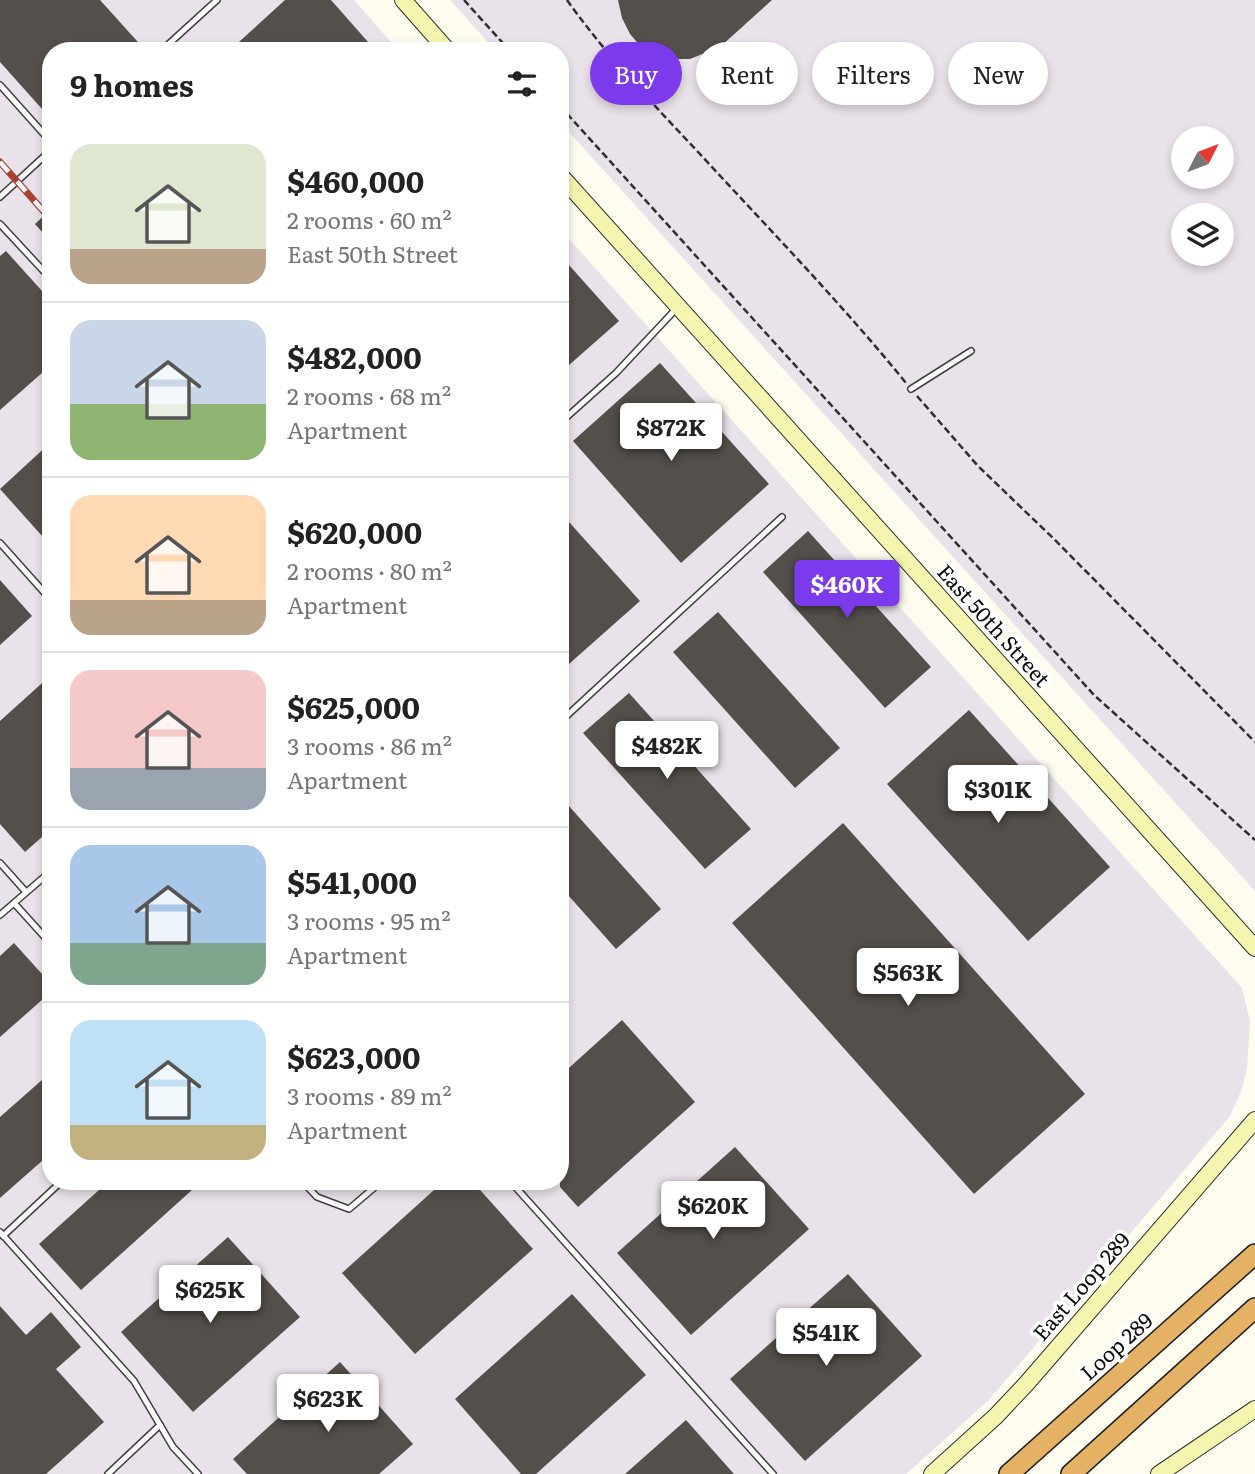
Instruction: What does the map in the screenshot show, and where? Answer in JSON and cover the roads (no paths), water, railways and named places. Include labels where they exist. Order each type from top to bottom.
[{"type":"highway","name":"Loop 289","points":[[1009,1474],[1255,1254]]},
{"type":"highway","points":[[1071,1474],[1255,1308]]},
{"type":"main road","points":[[402,0],[440,42]]},
{"type":"main road","name":"East 50th Street","points":[[569,185],[1255,948]]},
{"type":"main road","name":"East Loop 289","points":[[932,1474],[996,1416],[1027,1383],[1255,1120]]},
{"type":"main road","points":[[1159,1474],[1255,1409]]},
{"type":"lane","points":[[171,42],[217,0]]},
{"type":"lane","points":[[0,85],[42,132]]},
{"type":"lane","points":[[0,197],[42,158]]},
{"type":"lane","points":[[0,224],[42,269]]},
{"type":"lane","points":[[569,415],[616,373],[678,306]]},
{"type":"lane","points":[[911,389],[971,351]]},
{"type":"lane","points":[[569,714],[782,517]]},
{"type":"lane","points":[[0,543],[42,590]]},
{"type":"lane","points":[[0,863],[26,892]]},
{"type":"lane","points":[[0,915],[42,879]]},
{"type":"lane","points":[[14,903],[42,934]]},
{"type":"lane","points":[[52,1190],[2,1234],[134,1381],[173,1447],[198,1474]]},
{"type":"lane","points":[[310,1190],[317,1197],[349,1209],[371,1190]]},
{"type":"lane","points":[[518,1190],[773,1474]]},
{"type":"lane","points":[[108,1474],[160,1426]]},
{"type":"railway","points":[[0,162],[42,209]]}]
